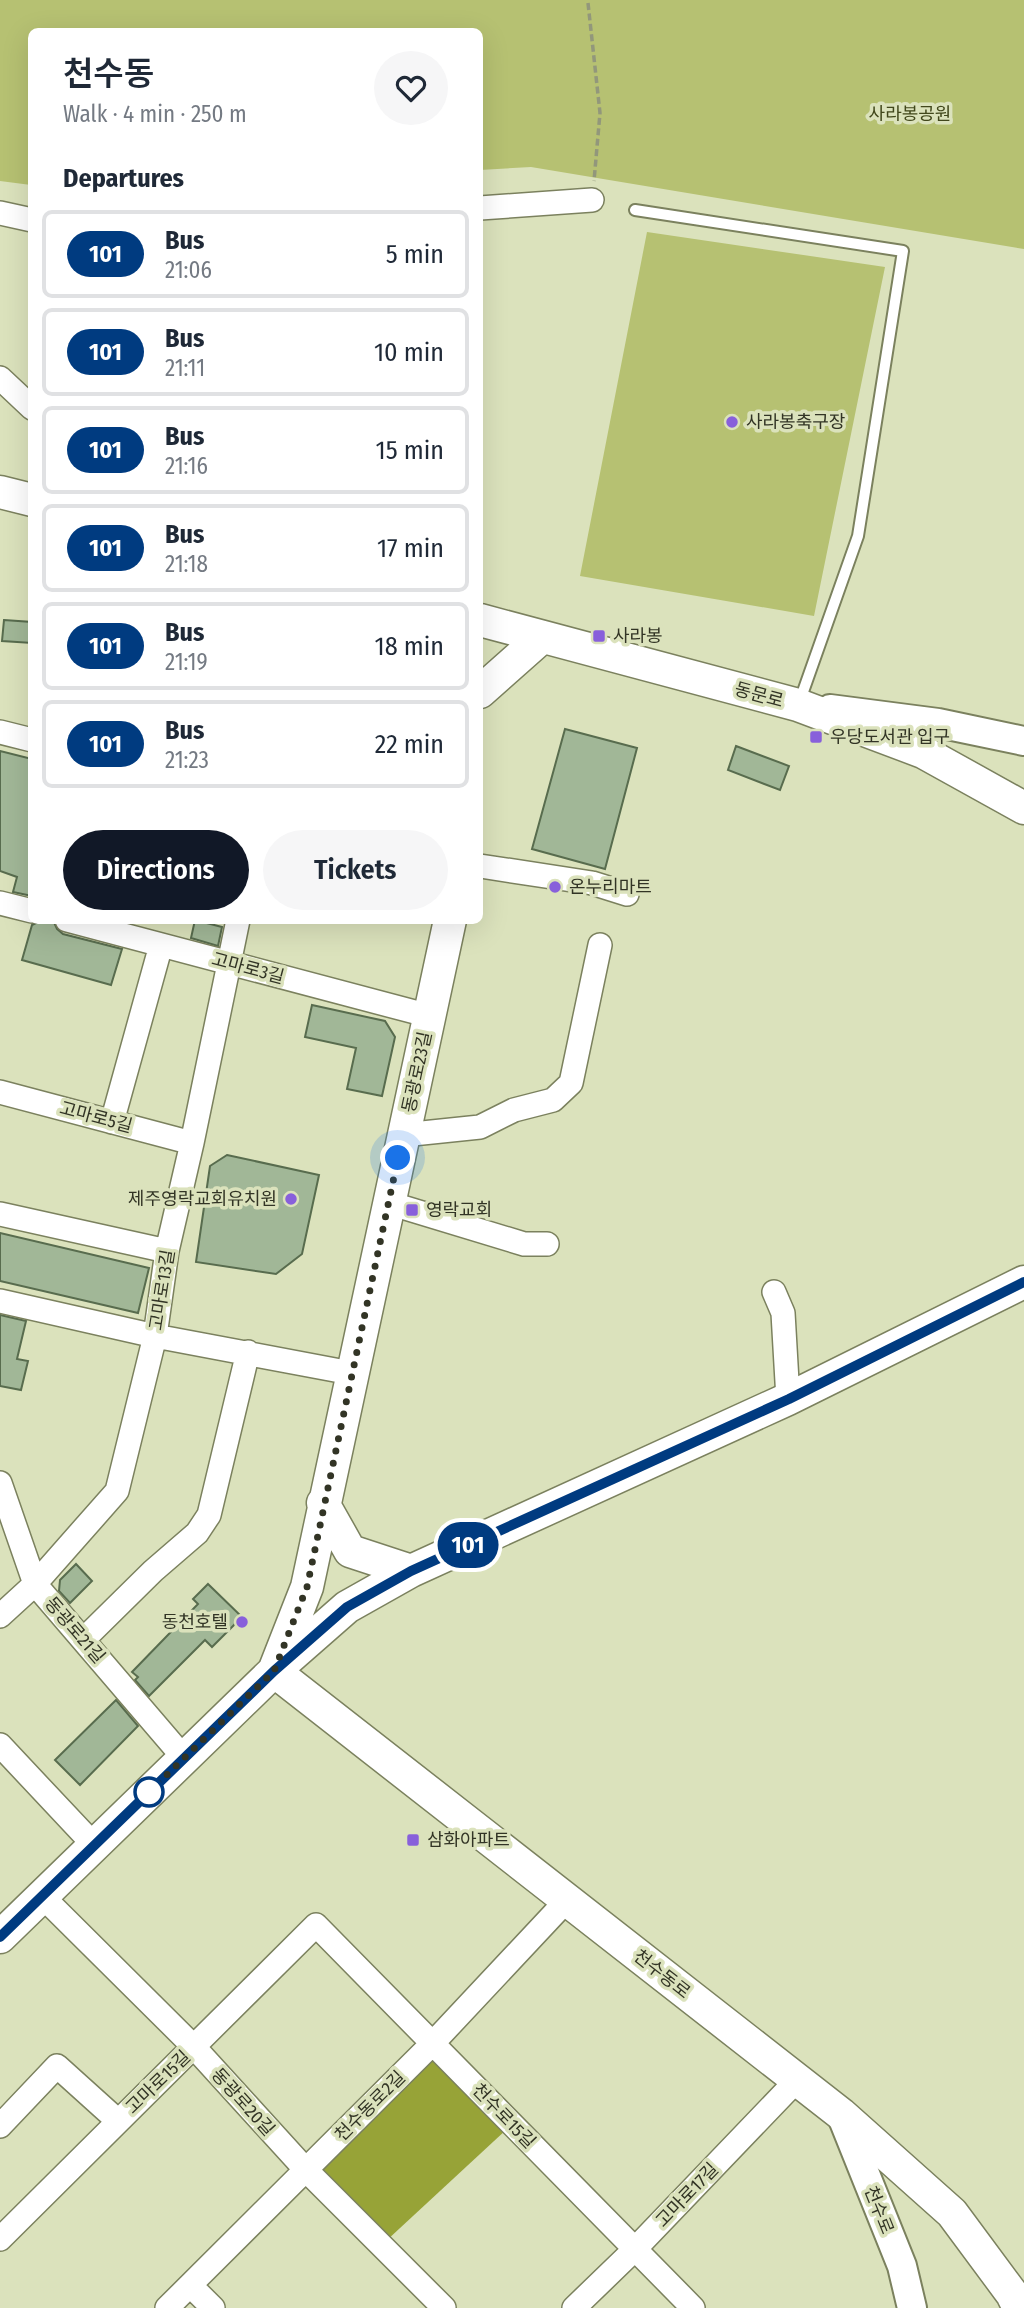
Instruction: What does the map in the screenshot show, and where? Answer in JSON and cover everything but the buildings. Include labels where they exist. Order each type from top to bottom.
[{"type":"main road","points":[[0,492],[28,499]]},
{"type":"main road","name":"동문로","points":[[483,621],[798,705],[923,752],[1024,808]]},
{"type":"main road","points":[[483,689],[542,637]]},
{"type":"main road","name":"동광로23길","points":[[274,1671],[307,1587],[449,924]]},
{"type":"main road","points":[[0,1937],[274,1671],[347,1607],[411,1571],[789,1399],[1024,1282]]},
{"type":"main road","points":[[323,1503],[350,1551],[411,1571]]},
{"type":"main road","name":"천수동로","points":[[274,1671],[841,2114],[952,2213],[1018,2296]]},
{"type":"street","points":[[483,208],[592,200]]},
{"type":"street","points":[[0,213],[28,219]]},
{"type":"street","points":[[0,378],[28,404]]},
{"type":"street","points":[[798,705],[938,723],[1024,741]]},
{"type":"street","points":[[0,732],[28,739]]},
{"type":"street","points":[[483,866],[592,883],[627,894]]},
{"type":"street","points":[[0,903],[28,910]]},
{"type":"street","name":"고마로3길","points":[[81,924],[430,1016]]},
{"type":"street","name":"고마로13길","points":[[0,1616],[35,1584],[117,1491],[155,1336],[167,1251],[237,924]]},
{"type":"street","points":[[112,1122],[161,945]]},
{"type":"street","points":[[403,1135],[480,1127],[514,1110],[554,1100],[571,1083],[600,945]]},
{"type":"street","name":"고마로5길","points":[[0,1092],[192,1143]]},
{"type":"street","points":[[389,1203],[524,1244],[547,1244]]},
{"type":"street","points":[[0,1214],[167,1251]]},
{"type":"street","points":[[775,1292],[783,1313],[789,1399]]},
{"type":"street","points":[[0,1301],[155,1336],[351,1373]]},
{"type":"street","points":[[83,1640],[153,1571],[197,1533],[209,1515],[248,1352]]},
{"type":"street","name":"동광로21길","points":[[0,1483],[35,1584],[184,1758]]},
{"type":"street","points":[[0,1745],[94,1845]]},
{"type":"street","name":"동광로20길","points":[[42,1896],[194,2048],[306,2170],[444,2308]]},
{"type":"street","name":"천수동로2길","points":[[167,2308],[433,2043],[567,1900]]},
{"type":"street","name":"고마로15길","points":[[0,2239],[316,1924]]},
{"type":"street","name":"천수로15길","points":[[316,1924],[692,2308]]},
{"type":"street","points":[[0,2126],[58,2066],[118,2121]]},
{"type":"street","name":"고마로17길","points":[[574,2308],[635,2249],[797,2080]]},
{"type":"street","name":"천수로","points":[[841,2114],[902,2266],[912,2308]]},
{"type":"street","points":[[191,2286],[213,2308]]},
{"type":"lane","points":[[635,210],[903,251],[858,536],[798,705]]},
{"type":"path","points":[[587,3],[600,113],[592,200]]},
{"type":"green space","name":"사라봉공원","points":[[0,0],[1024,0],[1024,249],[531,167],[483,170],[483,28],[28,28],[28,185],[0,181]]},
{"type":"green space","name":"사라봉축구장","points":[[647,232],[885,267],[814,616],[580,576]]},
{"type":"green space","points":[[433,2051],[507,2129],[386,2241],[314,2169]]},
{"type":"bus line","name":"101","points":[[0,1937],[274,1671],[347,1607],[411,1571],[789,1399],[1024,1282]]},
{"type":"place","name":"사라봉축구장","points":[[732,422]]},
{"type":"place","name":"사라봉","points":[[599,636]]},
{"type":"place","name":"우당도서관 입구","points":[[816,737]]},
{"type":"place","name":"온누리마트","points":[[555,887]]},
{"type":"place","name":"제주영락교회유치원","points":[[291,1199]]},
{"type":"place","name":"영락교회","points":[[412,1210]]},
{"type":"place","name":"동천호텔","points":[[242,1622]]},
{"type":"place","name":"삼화아파트","points":[[413,1840]]},
{"type":"route","points":[[149,1792],[274,1671],[307,1587],[398,1158]]}]
